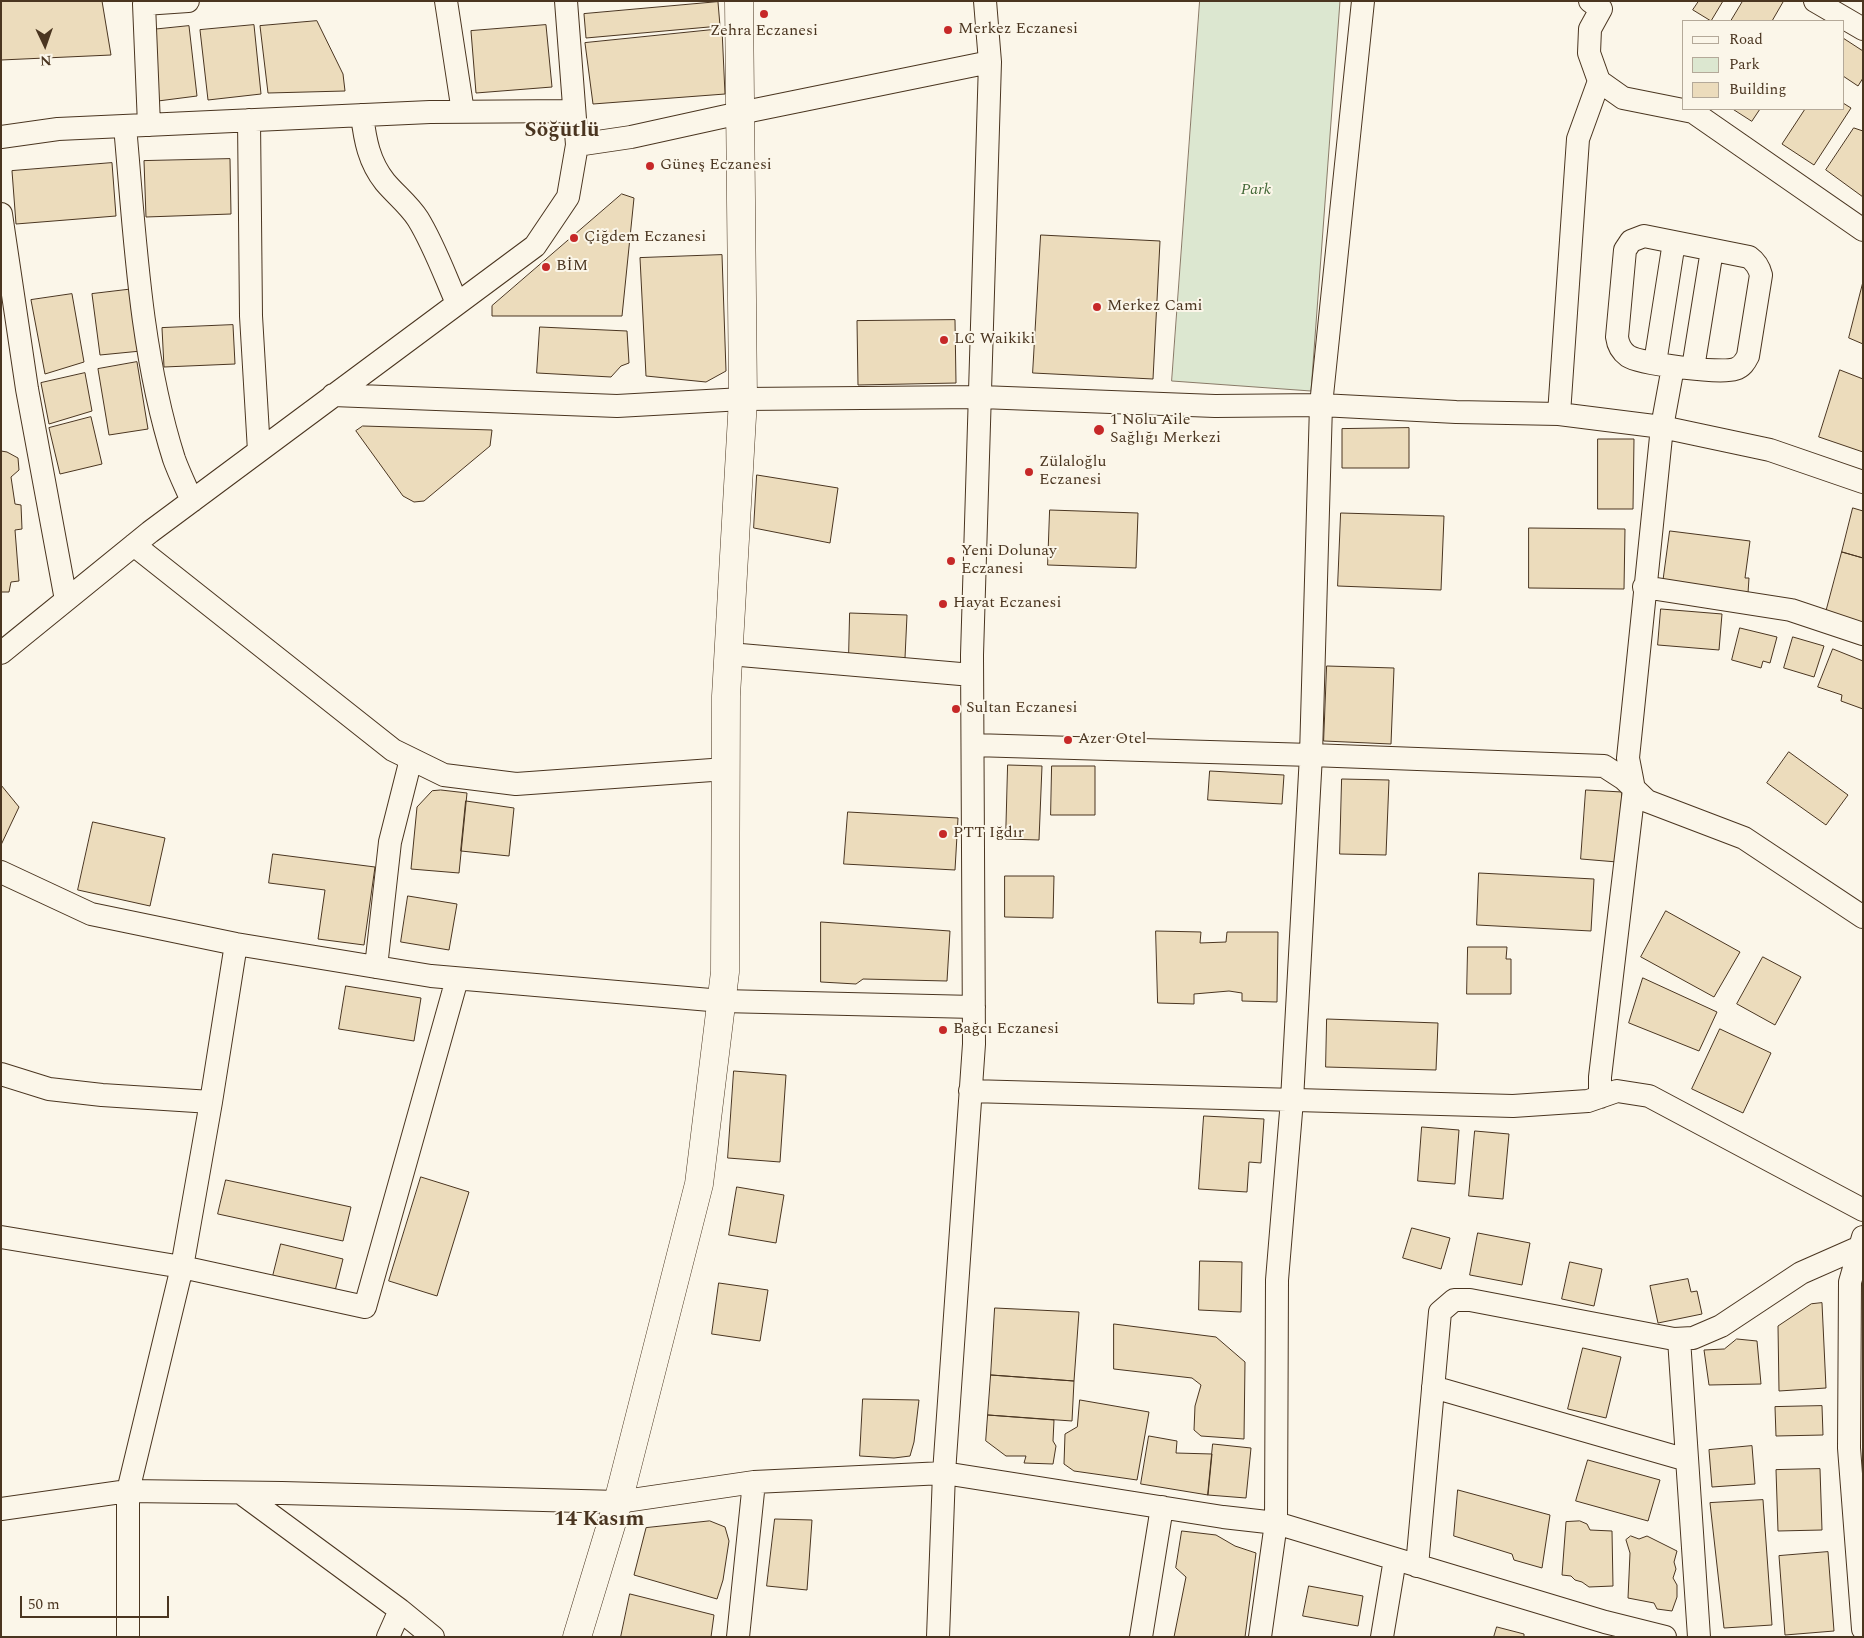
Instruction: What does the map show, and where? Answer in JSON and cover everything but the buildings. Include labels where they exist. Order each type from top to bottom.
[{"type":"main road","points":[[577,1637],[618,1502],[699,1184],[725,972],[726,696],[743,399],[738,1]]},
{"type":"street","points":[[150,125],[144,4],[188,1]]},
{"type":"street","points":[[446,1],[462,112]]},
{"type":"street","points":[[1,653],[134,545],[535,246],[568,197],[577,145],[566,1]]},
{"type":"street","points":[[938,1637],[944,1472],[974,1044],[972,675],[990,62],[985,1]]},
{"type":"street","points":[[1260,1637],[1276,1522],[1277,1280],[1292,1100],[1311,755],[1321,406],[1363,1]]},
{"type":"street","points":[[1815,1],[1863,29]]},
{"type":"street","points":[[1599,4],[1590,28],[1589,53],[1599,81],[1623,98],[1682,110]]},
{"type":"street","points":[[577,145],[631,137],[990,62]]},
{"type":"street","points":[[1559,414],[1578,139],[1599,81]]},
{"type":"street","points":[[1682,110],[1692,112],[1863,230]]},
{"type":"street","points":[[1,137],[58,129],[362,115],[462,112],[574,112]]},
{"type":"street","points":[[362,115],[366,144],[374,164],[386,183],[410,207],[420,222],[457,303]]},
{"type":"street","points":[[249,120],[251,316],[259,450]]},
{"type":"street","points":[[125,126],[142,313],[158,393],[175,460],[192,501]]},
{"type":"street","points":[[1,214],[27,389],[66,600]]},
{"type":"street","points":[[1644,236],[1712,250],[1749,257],[1758,266],[1761,275],[1746,361],[1738,368],[1723,370],[1674,366],[1632,358],[1621,350],[1617,337],[1625,250],[1631,240],[1644,236]]},
{"type":"street","points":[[1674,242],[1674,366]]},
{"type":"street","points":[[1600,1097],[1602,1057],[1634,789],[1628,758],[1644,587],[1662,427],[1674,366],[1712,250]]},
{"type":"street","points":[[333,395],[617,406],[743,399],[981,396],[1215,406],[1321,406],[1559,414],[1662,427],[1770,450],[1863,482]]},
{"type":"street","points":[[134,545],[393,750],[444,775],[516,784],[726,769]]},
{"type":"street","points":[[1644,587],[1791,610],[1863,634]]},
{"type":"street","points":[[729,654],[972,675]]},
{"type":"street","points":[[973,745],[1604,766],[1624,779],[1648,802],[1744,838],[1861,911]]},
{"type":"street","points":[[376,967],[390,842],[412,759]]},
{"type":"street","points":[[1,872],[91,914],[236,944],[376,967],[457,978],[722,1001],[974,1007]]},
{"type":"street","points":[[128,1637],[128,1491],[182,1267],[236,944]]},
{"type":"street","points":[[1,1237],[182,1267],[365,1307],[457,978]]},
{"type":"street","points":[[1,1074],[49,1089],[102,1095],[211,1102]]},
{"type":"street","points":[[970,1091],[1512,1106],[1588,1101],[1617,1091],[1649,1096],[1863,1210]]},
{"type":"street","points":[[1417,1566],[1440,1312],[1454,1300],[1470,1300],[1680,1339],[1693,1338],[1721,1326],[1801,1273],[1861,1242]]},
{"type":"street","points":[[1861,1242],[1850,1282],[1863,1629]]},
{"type":"street","points":[[1680,1339],[1699,1637]]},
{"type":"street","points":[[1433,1387],[1687,1460]]},
{"type":"street","points":[[1,1509],[128,1491],[241,1492],[618,1502],[754,1482],[944,1472],[1223,1517],[1276,1522],[1417,1566],[1605,1629],[1665,1637]]},
{"type":"street","points":[[738,1637],[754,1482]]},
{"type":"street","points":[[241,1492],[400,1610],[433,1637]]},
{"type":"street","points":[[1141,1637],[1162,1507]]},
{"type":"street","points":[[1382,1637],[1395,1559]]},
{"type":"street","points":[[388,1637],[400,1610]]},
{"type":"green space","name":"Park","points":[[1200,1],[1340,1],[1311,391],[1172,381]]},
{"type":"place","name":"Zehra Eczanesi","points":[[764,14]]},
{"type":"place","name":"Merkez Eczanesi","points":[[948,30]]},
{"type":"place","name":"Güneş Eczanesi","points":[[650,166]]},
{"type":"place","name":"Çiğdem Eczanesi","points":[[574,238]]},
{"type":"place","name":"BİM","points":[[546,267]]},
{"type":"place","name":"Merkez Cami","points":[[1097,307]]},
{"type":"place","name":"LC Waikiki","points":[[944,340]]},
{"type":"place","name":"1 Nolu Aile Sağlığı Merkezi","points":[[1099,430]]},
{"type":"place","name":"Zülaloğlu Eczanesi","points":[[1029,472]]},
{"type":"place","name":"Yeni Dolunay Eczanesi","points":[[951,561]]},
{"type":"place","name":"Hayat Eczanesi","points":[[943,604]]},
{"type":"place","name":"Sultan Eczanesi","points":[[956,709]]},
{"type":"place","name":"Azer Otel","points":[[1068,740]]},
{"type":"place","name":"PTT Iğdır","points":[[943,834]]},
{"type":"place","name":"Bağcı Eczanesi","points":[[943,1030]]},
{"type":"district","name":"Söğütlü","points":[[562,132]]},
{"type":"district","name":"14 Kasım","points":[[599,1521]]}]
